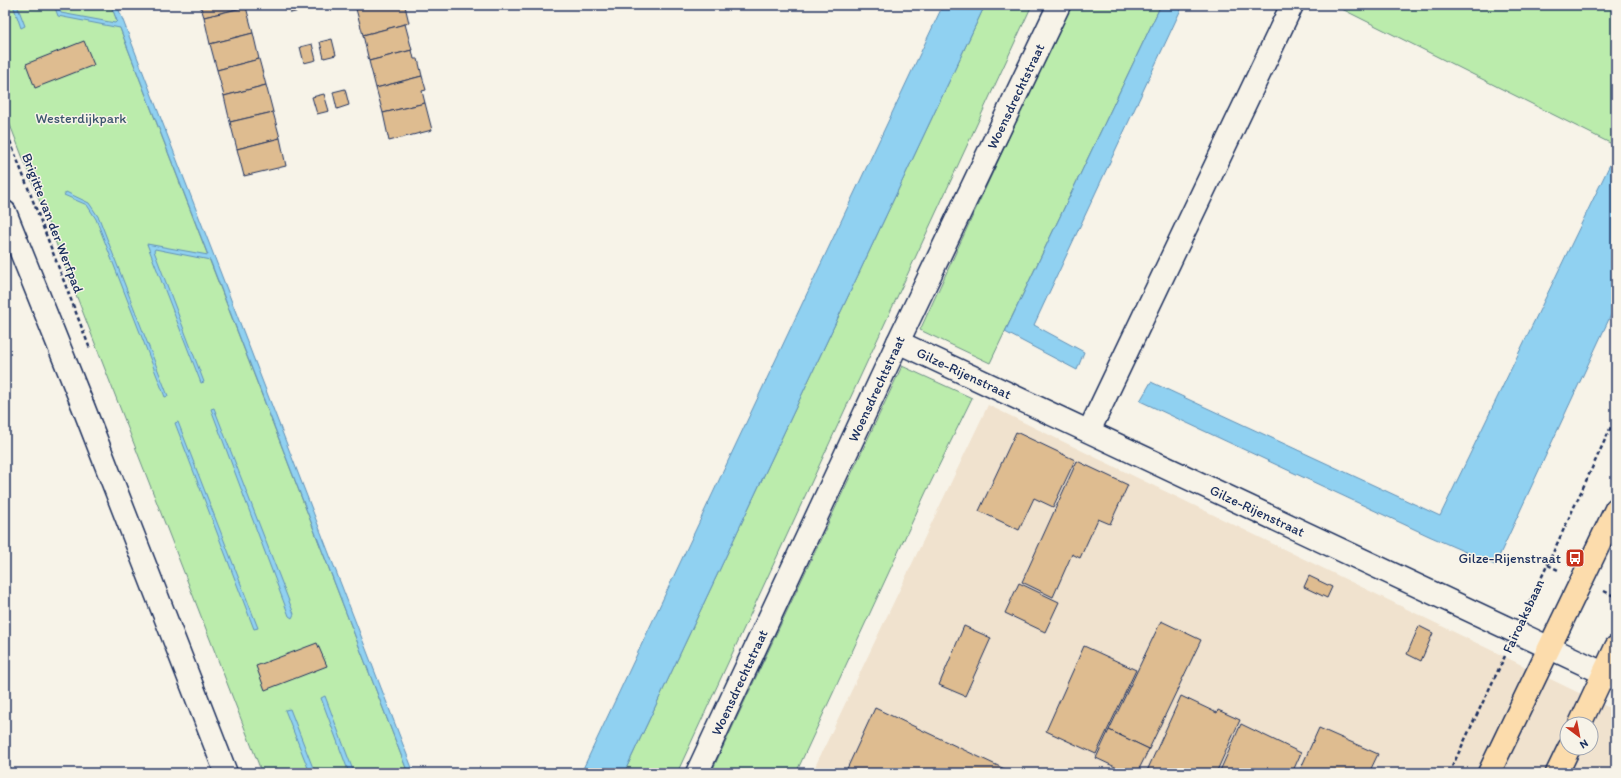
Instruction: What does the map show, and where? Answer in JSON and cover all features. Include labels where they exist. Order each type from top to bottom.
[{"type":"main road","points":[[1489,773],[1548,647],[1616,509]]},
{"type":"main road","points":[[1585,716],[1610,676],[1616,647]]},
{"type":"main road","points":[[1557,773],[1565,756]]},
{"type":"street","name":"Woensdrechtstraat","points":[[697,773],[898,342],[1059,5]]},
{"type":"street","points":[[1089,431],[1292,5]]},
{"type":"street","points":[[5,212],[83,406],[226,773]]},
{"type":"street","name":"Gilze-Rijenstraat","points":[[898,342],[1610,676]]},
{"type":"path","name":"Brigitte van der Werfpad","points":[[5,128],[81,326]]},
{"type":"path","name":"Fairoaksbaan","points":[[1450,773],[1616,416]]},
{"type":"shaded area","points":[[988,405],[1616,711],[1616,773],[812,773]]},
{"type":"green space","name":"Westerdijkpark","points":[[5,5],[111,5],[408,773],[262,773],[5,112]]},
{"type":"green space","points":[[985,5],[1032,5],[677,773],[624,773]]},
{"type":"green space","points":[[1070,5],[1161,5],[990,363],[920,330]]},
{"type":"green space","points":[[1334,5],[1616,5],[1616,146]]},
{"type":"green space","points":[[902,366],[972,398],[926,492],[796,773],[711,773]]},
{"type":"water","points":[[13,5],[17,5],[25,26],[21,28]]},
{"type":"water","points":[[54,5],[58,5],[61,13],[115,23],[117,21],[111,5],[117,5],[414,773],[408,773],[210,260],[155,249],[154,251],[204,382],[201,383],[147,244],[208,255],[120,28],[58,16]]},
{"type":"water","points":[[943,5],[985,5],[624,773],[581,773]]},
{"type":"water","points":[[1161,5],[1183,5],[1034,325],[1084,352],[1077,370],[1005,332]]},
{"type":"water","points":[[1616,152],[1616,304],[1495,565],[1429,536],[1140,401],[1151,382],[1440,516]]},
{"type":"water","points":[[66,192],[89,203],[99,218],[168,396],[165,397],[96,219],[87,205],[64,195]]},
{"type":"water","points":[[214,408],[294,614],[292,618],[289,616],[211,409]]},
{"type":"water","points":[[178,422],[258,628],[254,629],[175,423]]},
{"type":"water","points":[[325,696],[354,773],[349,773],[321,698]]},
{"type":"water","points":[[290,709],[315,773],[310,773],[285,710]]},
{"type":"building","points":[[200,5],[246,5],[246,7],[204,17]]},
{"type":"building","points":[[289,5],[302,5],[303,10],[291,13]]},
{"type":"building","points":[[311,5],[323,5],[312,8]]},
{"type":"building","points":[[355,5],[371,5],[356,9]]},
{"type":"building","points":[[371,5],[405,6],[409,23],[363,35],[356,9]]},
{"type":"building","points":[[246,7],[253,33],[210,44],[204,17]]},
{"type":"building","points":[[405,24],[412,50],[369,61],[363,35]]},
{"type":"building","points":[[253,33],[259,59],[217,70],[210,44]]},
{"type":"building","points":[[332,39],[336,55],[324,58],[320,42]]},
{"type":"building","points":[[84,41],[94,65],[35,88],[26,64]]},
{"type":"building","points":[[312,44],[316,60],[304,63],[300,47]]},
{"type":"building","points":[[412,50],[414,59],[418,59],[422,76],[376,88],[369,61]]},
{"type":"building","points":[[259,59],[266,85],[224,96],[217,70]]},
{"type":"building","points":[[422,76],[426,90],[422,91],[425,103],[383,113],[376,88]]},
{"type":"building","points":[[266,85],[273,112],[230,122],[224,96]]},
{"type":"building","points":[[345,89],[349,105],[337,109],[333,92]]},
{"type":"building","points":[[324,94],[329,111],[317,114],[312,97]]},
{"type":"building","points":[[425,103],[432,130],[389,141],[383,113]]},
{"type":"building","points":[[273,112],[280,138],[237,149],[230,122]]},
{"type":"building","points":[[280,138],[286,166],[244,176],[237,149]]},
{"type":"building","points":[[1016,432],[1075,460],[1053,507],[1034,498],[1019,530],[979,511]]},
{"type":"building","points":[[1077,461],[1128,485],[1110,524],[1098,519],[1080,558],[1072,554],[1053,597],[1022,582]]},
{"type":"building","points":[[1309,576],[1332,587],[1327,598],[1304,587]]},
{"type":"building","points":[[1019,583],[1059,602],[1045,632],[1005,613]]},
{"type":"building","points":[[1161,621],[1201,640],[1149,749],[1109,730]]},
{"type":"building","points":[[964,626],[991,638],[965,696],[939,685]]},
{"type":"building","points":[[1419,626],[1433,633],[1421,661],[1407,654]]},
{"type":"building","points":[[317,643],[327,666],[265,690],[256,666]]},
{"type":"building","points":[[1084,646],[1136,670],[1096,754],[1046,731]]},
{"type":"building","points":[[1181,696],[1217,713],[1218,710],[1240,720],[1216,773],[1146,773]]},
{"type":"building","points":[[875,708],[1013,773],[845,773]]},
{"type":"building","points":[[1241,724],[1301,753],[1292,773],[1219,773]]},
{"type":"building","points":[[1319,728],[1378,754],[1369,773],[1306,773],[1300,770]]},
{"type":"building","points":[[1109,730],[1149,749],[1137,773],[1128,773],[1096,758]]},
{"type":"place","name":"Gilze-Rijenstraat","points":[[1575,558]]}]
